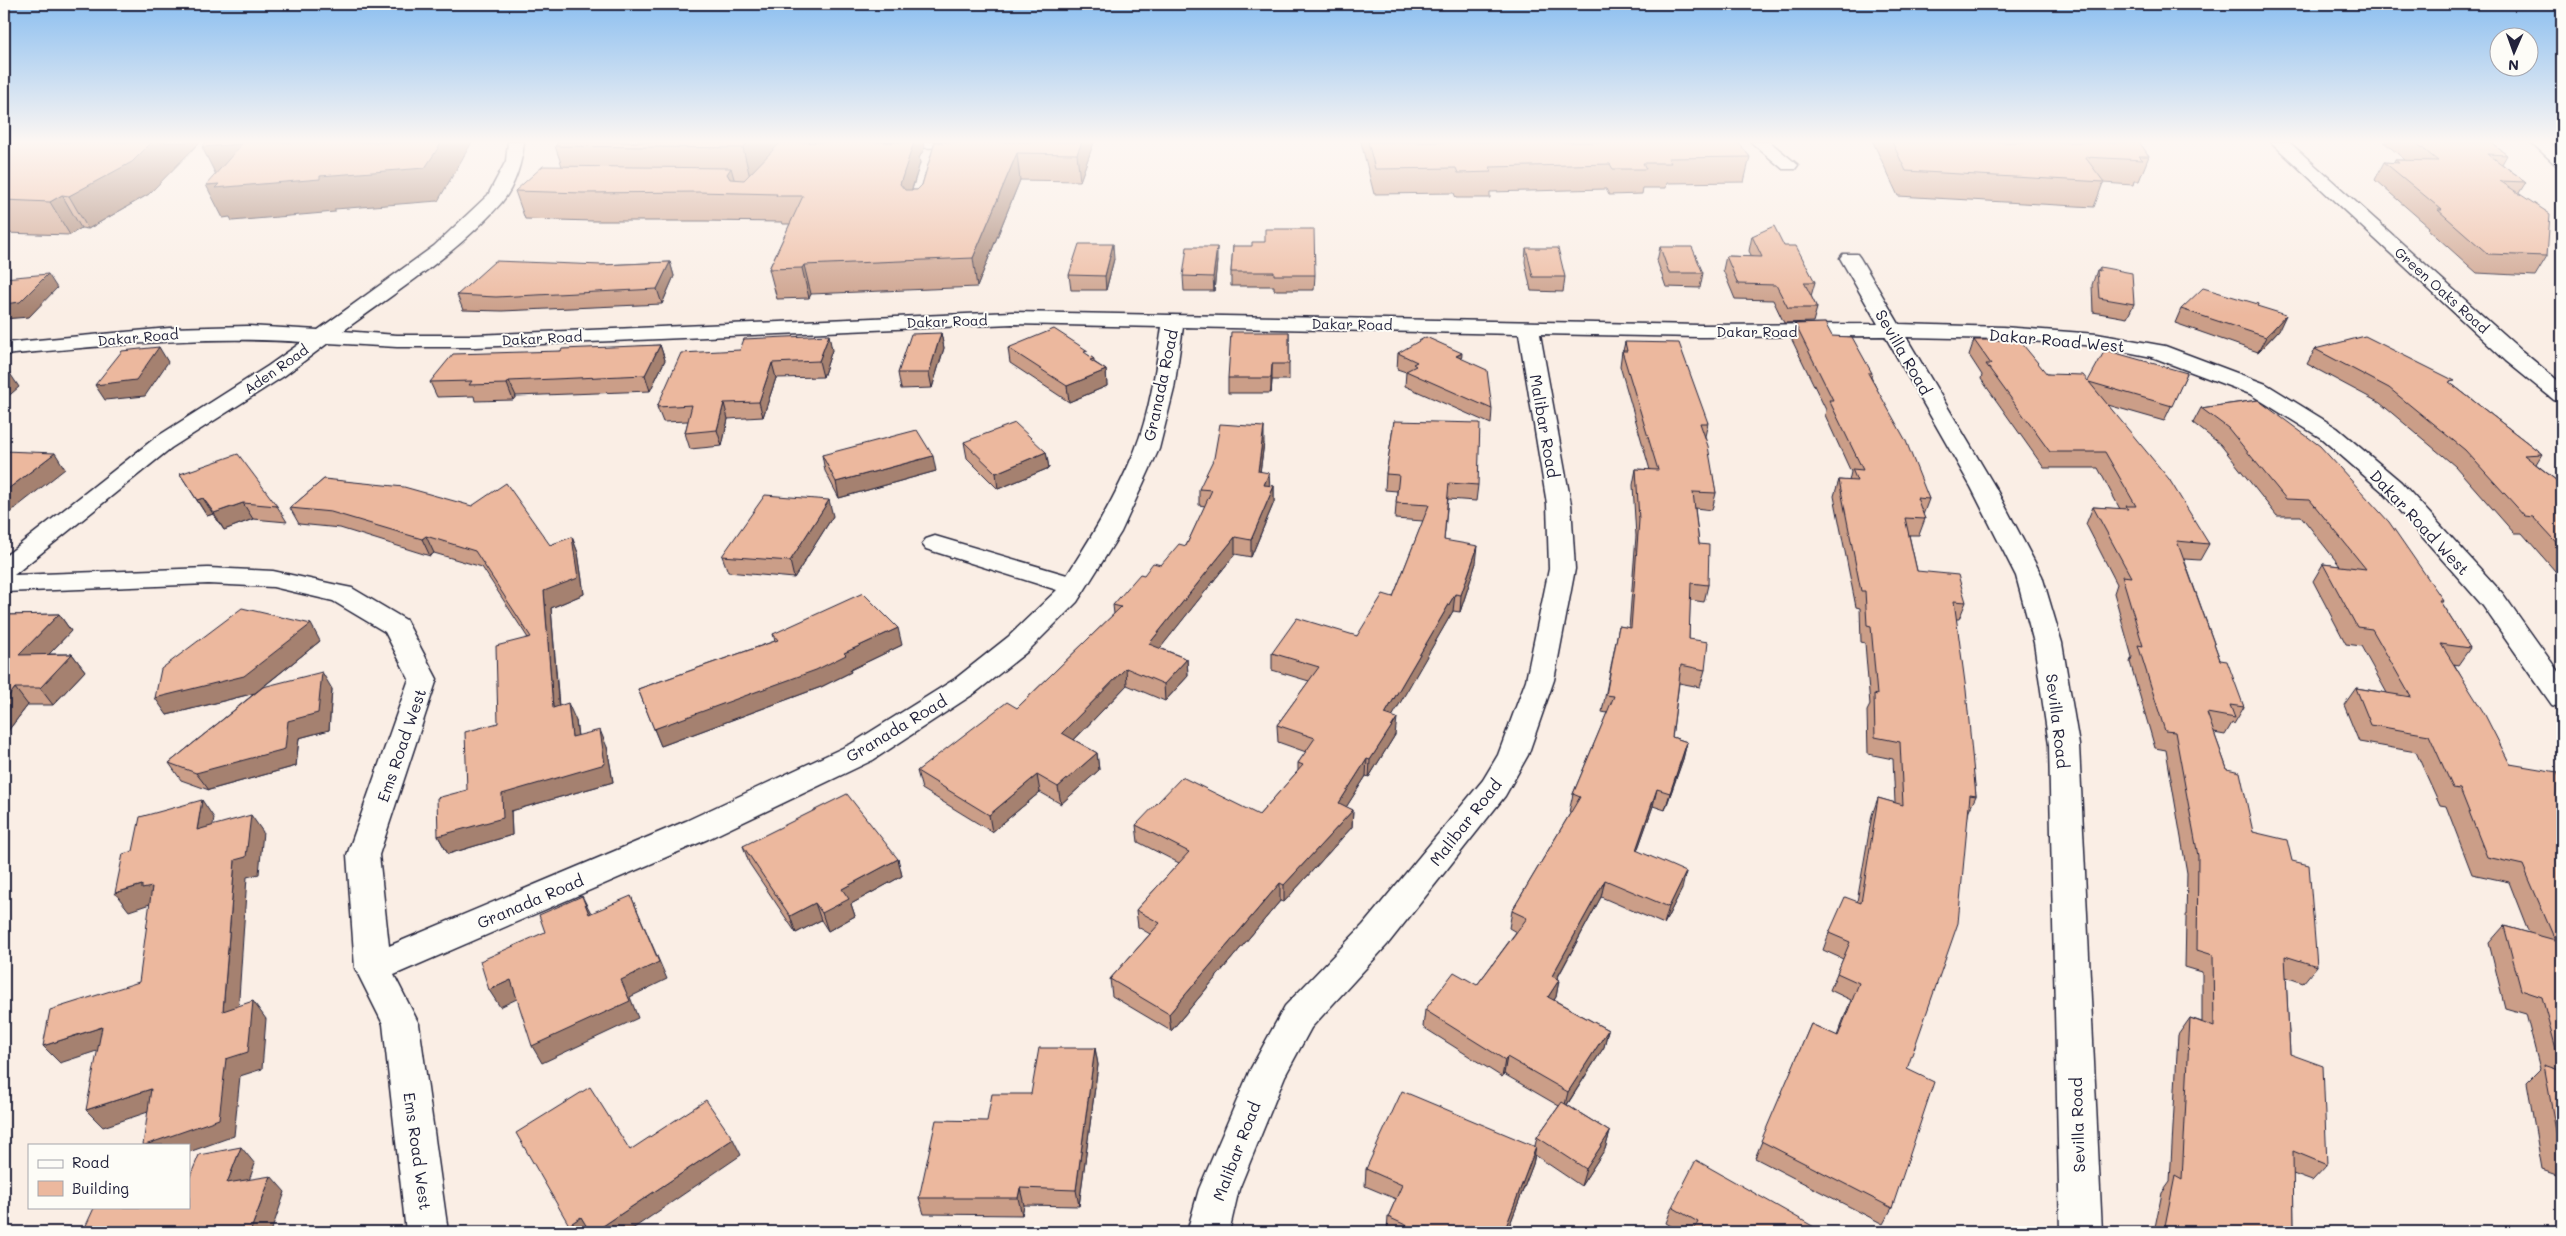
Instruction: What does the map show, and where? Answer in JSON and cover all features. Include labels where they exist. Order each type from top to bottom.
[{"type":"street","name":"Aden Road","points":[[4,570],[163,443],[276,371],[441,250],[494,200]]},
{"type":"street","name":"Green Oaks Road","points":[[2342,200],[2514,356],[2562,395]]},
{"type":"street","name":"Sevilla Road","points":[[1850,258],[1984,487],[2028,576],[2048,643],[2064,745],[2081,1232]]},
{"type":"street","name":"Dakar Road","points":[[4,349],[169,334],[248,332],[397,341],[475,342],[1012,318],[1700,331],[1891,330]]},
{"type":"street","name":"Granada Road","points":[[373,968],[698,830],[862,752],[972,680],[1018,644],[1066,596],[1108,532],[1147,450],[1163,389],[1174,320]]},
{"type":"street","name":"Malibar Road","points":[[1208,1232],[1222,1180],[1269,1070],[1298,1018],[1375,935],[1494,788],[1513,755],[1540,680],[1562,569],[1559,504],[1528,327]]},
{"type":"street","name":"Dakar Road West","points":[[1891,330],[2003,333],[2097,340],[2157,351],[2258,389],[2329,433],[2392,487],[2493,600],[2562,698]]},
{"type":"street","points":[[936,544],[1073,586]]},
{"type":"street","name":"Ems Road West","points":[[4,584],[208,576],[273,579],[342,594],[396,626],[423,679],[363,855],[373,968],[401,1024],[427,1232]]},
{"type":"building","points":[[4,200],[54,200],[50,202]]},
{"type":"building","points":[[801,200],[997,200],[973,258],[804,265],[802,268],[769,269]]},
{"type":"building","points":[[2430,200],[2528,200],[2550,214],[2547,256],[2488,254],[2438,210],[2442,210]]},
{"type":"building","points":[[1774,226],[1784,246],[1796,246],[1815,282],[1804,282],[1817,308],[1788,308],[1776,285],[1738,284],[1726,256],[1762,257],[1752,236]]},
{"type":"building","points":[[1265,229],[1314,229],[1315,275],[1274,275],[1274,272],[1231,272],[1233,246],[1252,246],[1252,242],[1265,242]]},
{"type":"building","points":[[1079,244],[1113,244],[1105,276],[1069,275]]},
{"type":"building","points":[[1187,247],[1217,247],[1213,277],[1183,276]]},
{"type":"building","points":[[1660,247],[1692,247],[1703,273],[1669,273]]},
{"type":"building","points":[[1526,248],[1558,248],[1565,277],[1533,277]]},
{"type":"building","points":[[495,261],[602,265],[670,262],[657,289],[496,297],[457,295]]},
{"type":"building","points":[[2100,267],[2132,273],[2134,304],[2099,298],[2097,270],[2100,271]]},
{"type":"building","points":[[48,274],[20,302],[4,304],[4,278]]},
{"type":"building","points":[[2203,288],[2258,304],[2257,306],[2286,315],[2266,337],[2181,309]]},
{"type":"building","points":[[1825,323],[1832,336],[1852,337],[1872,373],[1868,373],[1906,441],[1929,499],[1917,498],[1925,519],[1905,518],[1917,571],[1958,575],[1966,602],[1954,601],[1966,690],[1976,796],[1970,795],[1958,923],[1907,1069],[1934,1082],[1892,1208],[1761,1141],[1811,1024],[1838,1036],[1859,983],[1837,973],[1850,942],[1829,933],[1845,897],[1861,903],[1878,798],[1903,805],[1900,742],[1875,737],[1874,694],[1877,695],[1871,626],[1867,625],[1865,591],[1861,591],[1839,480],[1857,481],[1852,469],[1863,470],[1829,400],[1833,400],[1795,324]]},
{"type":"building","points":[[1054,329],[1088,351],[1084,352],[1094,359],[1090,360],[1106,370],[1067,386],[1008,348]]},
{"type":"building","points":[[1231,332],[1289,332],[1289,364],[1272,364],[1271,378],[1228,378]]},
{"type":"building","points":[[941,333],[929,373],[898,373],[911,334]]},
{"type":"building","points":[[829,335],[819,361],[772,363],[759,402],[724,403],[717,430],[685,433],[692,405],[657,407],[681,353],[740,350],[744,339]]},
{"type":"building","points":[[2365,336],[2455,381],[2449,382],[2542,454],[2524,455],[2562,485],[2562,549],[2533,517],[2525,516],[2465,450],[2389,388],[2315,349]]},
{"type":"building","points":[[1426,337],[1462,353],[1456,356],[1487,370],[1492,409],[1406,371],[1416,366],[1413,364],[1417,362],[1398,353]]},
{"type":"building","points":[[1974,340],[2019,340],[2047,374],[2083,375],[2088,381],[2105,350],[2187,373],[2172,406],[2089,382],[2169,479],[2209,544],[2177,541],[2220,660],[2227,661],[2244,707],[2230,705],[2235,718],[2207,713],[2227,769],[2240,772],[2253,832],[2287,840],[2292,861],[2309,865],[2317,966],[2285,956],[2290,1054],[2323,1066],[2327,1165],[2293,1151],[2294,1232],[2164,1232],[2175,1176],[2182,1180],[2190,1018],[2214,1027],[2213,955],[2197,950],[2198,856],[2175,732],[2165,731],[2138,645],[2143,646],[2122,576],[2131,577],[2093,507],[2128,509],[2126,506],[2136,506],[2105,452],[2050,452],[1986,364],[1991,364]]},
{"type":"building","points":[[1625,342],[1679,343],[1708,423],[1700,423],[1708,446],[1716,493],[1693,492],[1699,544],[1709,545],[1708,585],[1691,583],[1689,639],[1708,642],[1705,670],[1681,665],[1672,737],[1687,742],[1670,793],[1657,789],[1636,850],[1686,872],[1669,907],[1605,880],[1552,976],[1559,980],[1548,997],[1608,1030],[1568,1092],[1507,1057],[1505,1060],[1425,1010],[1454,972],[1477,985],[1527,918],[1512,911],[1580,797],[1573,794],[1614,696],[1606,695],[1619,626],[1631,628],[1639,520],[1636,469],[1658,470],[1622,351],[1627,351]]},
{"type":"building","points":[[660,345],[645,375],[509,381],[507,384],[469,385],[472,381],[430,382],[453,354],[561,351],[562,349]]},
{"type":"building","points":[[159,347],[136,380],[95,385],[122,351]]},
{"type":"building","points":[[2258,400],[2320,446],[2389,522],[2443,600],[2439,600],[2470,648],[2441,644],[2484,713],[2510,764],[2557,772],[2562,781],[2562,1071],[2542,997],[2521,990],[2504,926],[2555,940],[2523,865],[2487,857],[2460,789],[2453,788],[2429,735],[2371,725],[2356,688],[2411,697],[2372,629],[2357,627],[2323,564],[2366,569],[2310,500],[2286,499],[2228,428],[2201,408]]},
{"type":"building","points":[[1394,421],[1480,423],[1478,485],[1449,483],[1444,540],[1478,546],[1461,595],[1455,594],[1385,714],[1397,718],[1370,760],[1367,759],[1339,803],[1353,810],[1284,885],[1280,883],[1169,1014],[1110,979],[1160,923],[1136,910],[1189,852],[1136,825],[1182,777],[1259,815],[1303,765],[1298,763],[1315,738],[1277,725],[1319,667],[1272,653],[1297,618],[1357,636],[1383,594],[1393,597],[1429,505],[1396,503],[1399,475],[1386,474]]},
{"type":"building","points":[[1015,423],[1046,452],[996,473],[964,442]]},
{"type":"building","points":[[1220,424],[1264,427],[1258,471],[1269,473],[1264,485],[1274,486],[1251,540],[1235,537],[1149,644],[1187,659],[1164,684],[1126,668],[1062,733],[1097,753],[1058,787],[1037,775],[989,815],[917,771],[1007,702],[1017,708],[1121,607],[1113,605],[1140,574],[1144,575],[1153,563],[1161,565],[1179,544],[1186,546],[1212,490],[1199,489],[1214,458]]},
{"type":"building","points":[[917,430],[933,456],[836,482],[822,455]]},
{"type":"building","points":[[4,451],[55,453],[4,492]]},
{"type":"building","points":[[238,454],[277,506],[243,503],[214,513],[203,498],[197,500],[180,474]]},
{"type":"building","points":[[324,479],[404,487],[472,506],[506,483],[550,545],[572,537],[578,578],[544,591],[553,708],[568,703],[572,737],[600,730],[605,764],[502,794],[503,818],[438,836],[437,798],[467,790],[465,732],[498,723],[496,646],[531,637],[475,551],[426,536],[422,539],[331,512],[290,508]]},
{"type":"building","points":[[765,495],[829,500],[790,561],[722,556]]},
{"type":"building","points":[[863,593],[898,628],[844,653],[846,655],[816,670],[654,729],[638,689],[778,640],[773,634]]},
{"type":"building","points":[[242,608],[311,624],[244,676],[155,698],[161,669]]},
{"type":"building","points":[[59,614],[19,655],[72,654],[40,688],[15,688],[4,702],[4,615]]},
{"type":"building","points":[[322,672],[318,713],[288,721],[285,749],[196,773],[169,763],[263,687]]},
{"type":"building","points":[[847,794],[898,859],[842,889],[849,899],[822,913],[815,903],[790,916],[743,846]]},
{"type":"building","points":[[202,800],[197,830],[251,815],[246,857],[235,860],[223,1011],[253,1001],[248,1052],[226,1059],[219,1119],[148,1144],[143,1144],[151,1089],[86,1110],[102,1027],[43,1046],[50,1010],[139,982],[152,887],[142,889],[142,885],[115,893],[123,854],[133,851],[140,817]]},
{"type":"building","points":[[582,896],[589,914],[631,896],[659,962],[621,980],[630,1001],[532,1046],[511,980],[489,990],[480,961],[545,932],[539,915]]},
{"type":"building","points":[[1039,1048],[1095,1048],[1076,1190],[1020,1188],[1018,1198],[919,1198],[936,1120],[987,1121],[992,1094],[1031,1094]]},
{"type":"building","points":[[2544,1065],[2562,1071],[2562,1153],[2560,1153]]},
{"type":"building","points":[[590,1087],[630,1150],[706,1100],[733,1139],[594,1232],[590,1232],[581,1217],[569,1225],[516,1133]]},
{"type":"building","points":[[1402,1091],[1536,1147],[1504,1232],[1494,1227],[1492,1232],[1421,1232],[1388,1217],[1402,1185],[1366,1169]]},
{"type":"building","points":[[1562,1102],[1610,1132],[1586,1169],[1537,1137]]},
{"type":"building","points":[[241,1147],[227,1183],[271,1176],[250,1232],[83,1232],[94,1208],[190,1208],[190,1177],[199,1155]]},
{"type":"building","points":[[1696,1160],[1823,1232],[1693,1232],[1698,1222],[1672,1207]]}]
